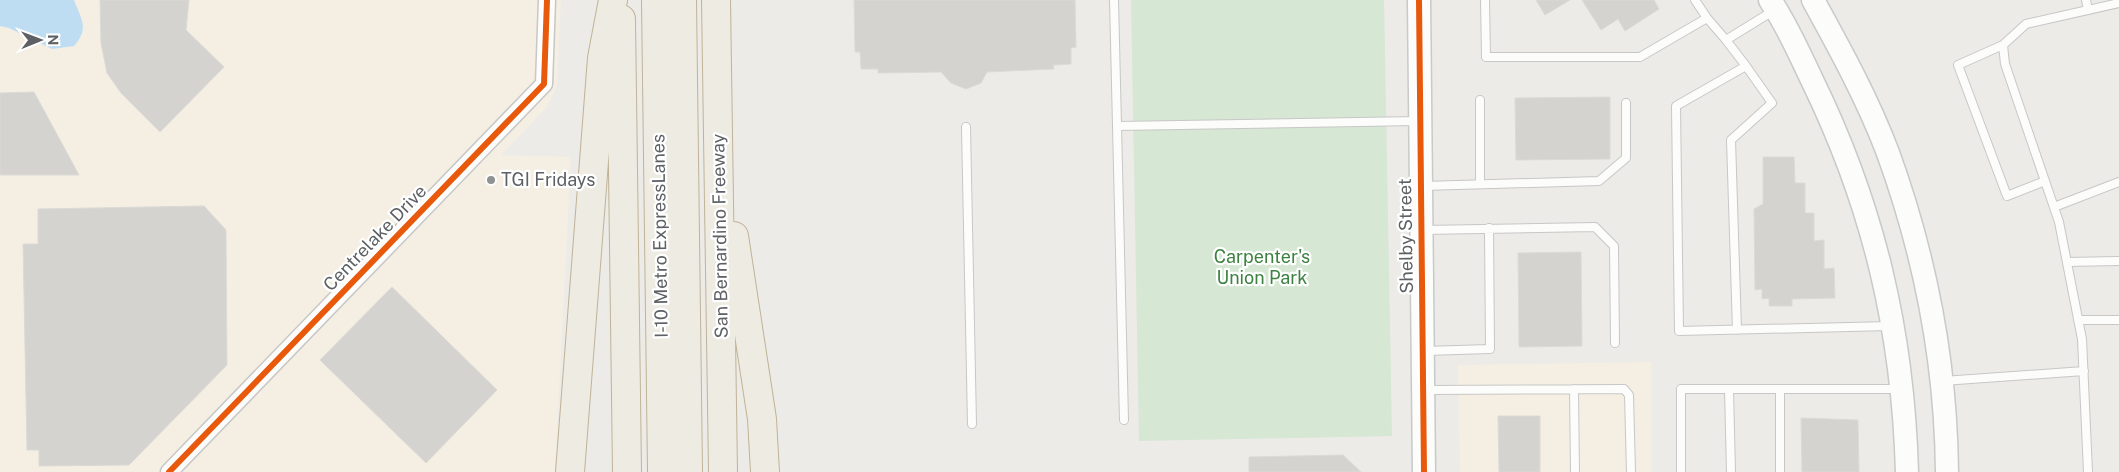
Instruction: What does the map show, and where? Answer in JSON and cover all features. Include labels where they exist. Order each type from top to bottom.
[{"type":"highway","points":[[570,472],[602,58],[613,0]]},
{"type":"highway","points":[[621,0],[627,472]]},
{"type":"highway","name":"I-10 Metro ExpressLanes","points":[[656,0],[662,472]]},
{"type":"highway","name":"I-10 Metro ExpressLanes","points":[[682,0],[688,472]]},
{"type":"highway","name":"San Bernardino Freeway","points":[[716,0],[723,472]]},
{"type":"highway","points":[[718,133],[762,419],[766,472]]},
{"type":"main road","name":"Shelby Street","points":[[1419,0],[1424,472]]},
{"type":"main road","points":[[1813,0],[1866,103],[1901,193],[1923,271],[1942,381],[1947,472]]},
{"type":"main road","points":[[1779,3],[1833,123],[1863,203],[1894,326],[1903,389],[1907,472]]},
{"type":"street","name":"Centrelake Drive","points":[[168,472],[544,84],[547,0]]},
{"type":"lane","points":[[1114,0],[1124,420]]},
{"type":"lane","points":[[1485,0],[1486,56],[1640,57],[1707,18]]},
{"type":"lane","points":[[1695,0],[1772,103],[1731,140],[1737,330]]},
{"type":"lane","points":[[2086,0],[2088,10]]},
{"type":"lane","points":[[1726,40],[1779,3]]},
{"type":"lane","points":[[2045,182],[2007,196],[1958,65],[2003,45],[2026,24],[2119,3]]},
{"type":"lane","points":[[2003,45],[2005,64],[2054,207],[2067,262],[2078,320],[2084,371],[2088,472]]},
{"type":"lane","points":[[1746,66],[1676,106],[1679,331],[1894,326]]},
{"type":"lane","points":[[1480,100],[1480,183]]},
{"type":"lane","points":[[1421,186],[1599,181],[1626,158],[1626,103]]},
{"type":"lane","points":[[1118,126],[1420,121]]},
{"type":"lane","points":[[966,127],[972,424]]},
{"type":"lane","points":[[2054,207],[2119,182]]},
{"type":"lane","points":[[1423,351],[1490,349],[1489,228]]},
{"type":"lane","points":[[1421,230],[1595,228],[1614,246],[1614,343]]},
{"type":"lane","points":[[2067,262],[2119,261]]},
{"type":"lane","points":[[2078,320],[2119,320]]},
{"type":"lane","points":[[1942,381],[2084,371]]},
{"type":"lane","points":[[1574,389],[1575,472]]},
{"type":"lane","points":[[1423,390],[1624,389],[1629,394],[1630,472]]},
{"type":"lane","points":[[1681,472],[1681,389],[1903,389]]},
{"type":"lane","points":[[1780,389],[1780,472]]},
{"type":"lane","points":[[1729,390],[1731,472]]},
{"type":"shaded area","points":[[0,0],[561,0],[557,85],[547,107],[501,155],[571,157],[555,472],[0,472]]},
{"type":"shaded area","points":[[1651,362],[1651,472],[1460,472],[1458,365]]},
{"type":"green space","name":"Carpenter's Union Park","points":[[1131,0],[1384,0],[1392,436],[1139,441]]},
{"type":"water","points":[[0,0],[74,0],[83,23],[82,34],[74,46],[52,49],[9,28],[0,26]]},
{"type":"building","points":[[100,0],[189,0],[186,30],[224,67],[160,132],[121,93],[107,73],[101,43]]},
{"type":"building","points":[[854,0],[1075,0],[1076,47],[1071,48],[1071,64],[1053,65],[1054,69],[987,72],[981,83],[966,89],[951,83],[941,72],[878,73],[878,69],[861,69],[860,52],[855,52]]},
{"type":"building","points":[[1536,0],[1570,0],[1545,15]]},
{"type":"building","points":[[1582,0],[1654,0],[1659,9],[1625,31],[1618,19],[1601,30]]},
{"type":"building","points":[[34,92],[79,175],[0,175],[0,93]]},
{"type":"building","points":[[1610,97],[1610,159],[1516,160],[1515,98]]},
{"type":"building","points":[[1763,157],[1794,157],[1795,183],[1805,183],[1805,213],[1814,213],[1814,241],[1824,240],[1824,269],[1834,268],[1835,298],[1792,299],[1792,306],[1769,306],[1769,298],[1762,299],[1762,289],[1755,290],[1754,209],[1763,204]]},
{"type":"building","points":[[204,206],[226,230],[227,365],[129,465],[39,466],[39,450],[27,450],[23,244],[38,244],[38,209]]},
{"type":"building","points":[[1581,252],[1582,346],[1519,347],[1518,253]]},
{"type":"building","points":[[392,287],[497,390],[426,463],[320,360]]},
{"type":"building","points":[[1498,416],[1540,416],[1540,472],[1499,472]]},
{"type":"building","points":[[1801,418],[1858,420],[1859,472],[1802,472]]},
{"type":"building","points":[[1343,455],[1361,472],[1249,472],[1249,457]]},
{"type":"cycle path","points":[[169,472],[544,84],[547,0]]},
{"type":"cycle path","points":[[1419,0],[1424,472]]},
{"type":"place","name":"TGI Fridays","points":[[491,180]]}]
